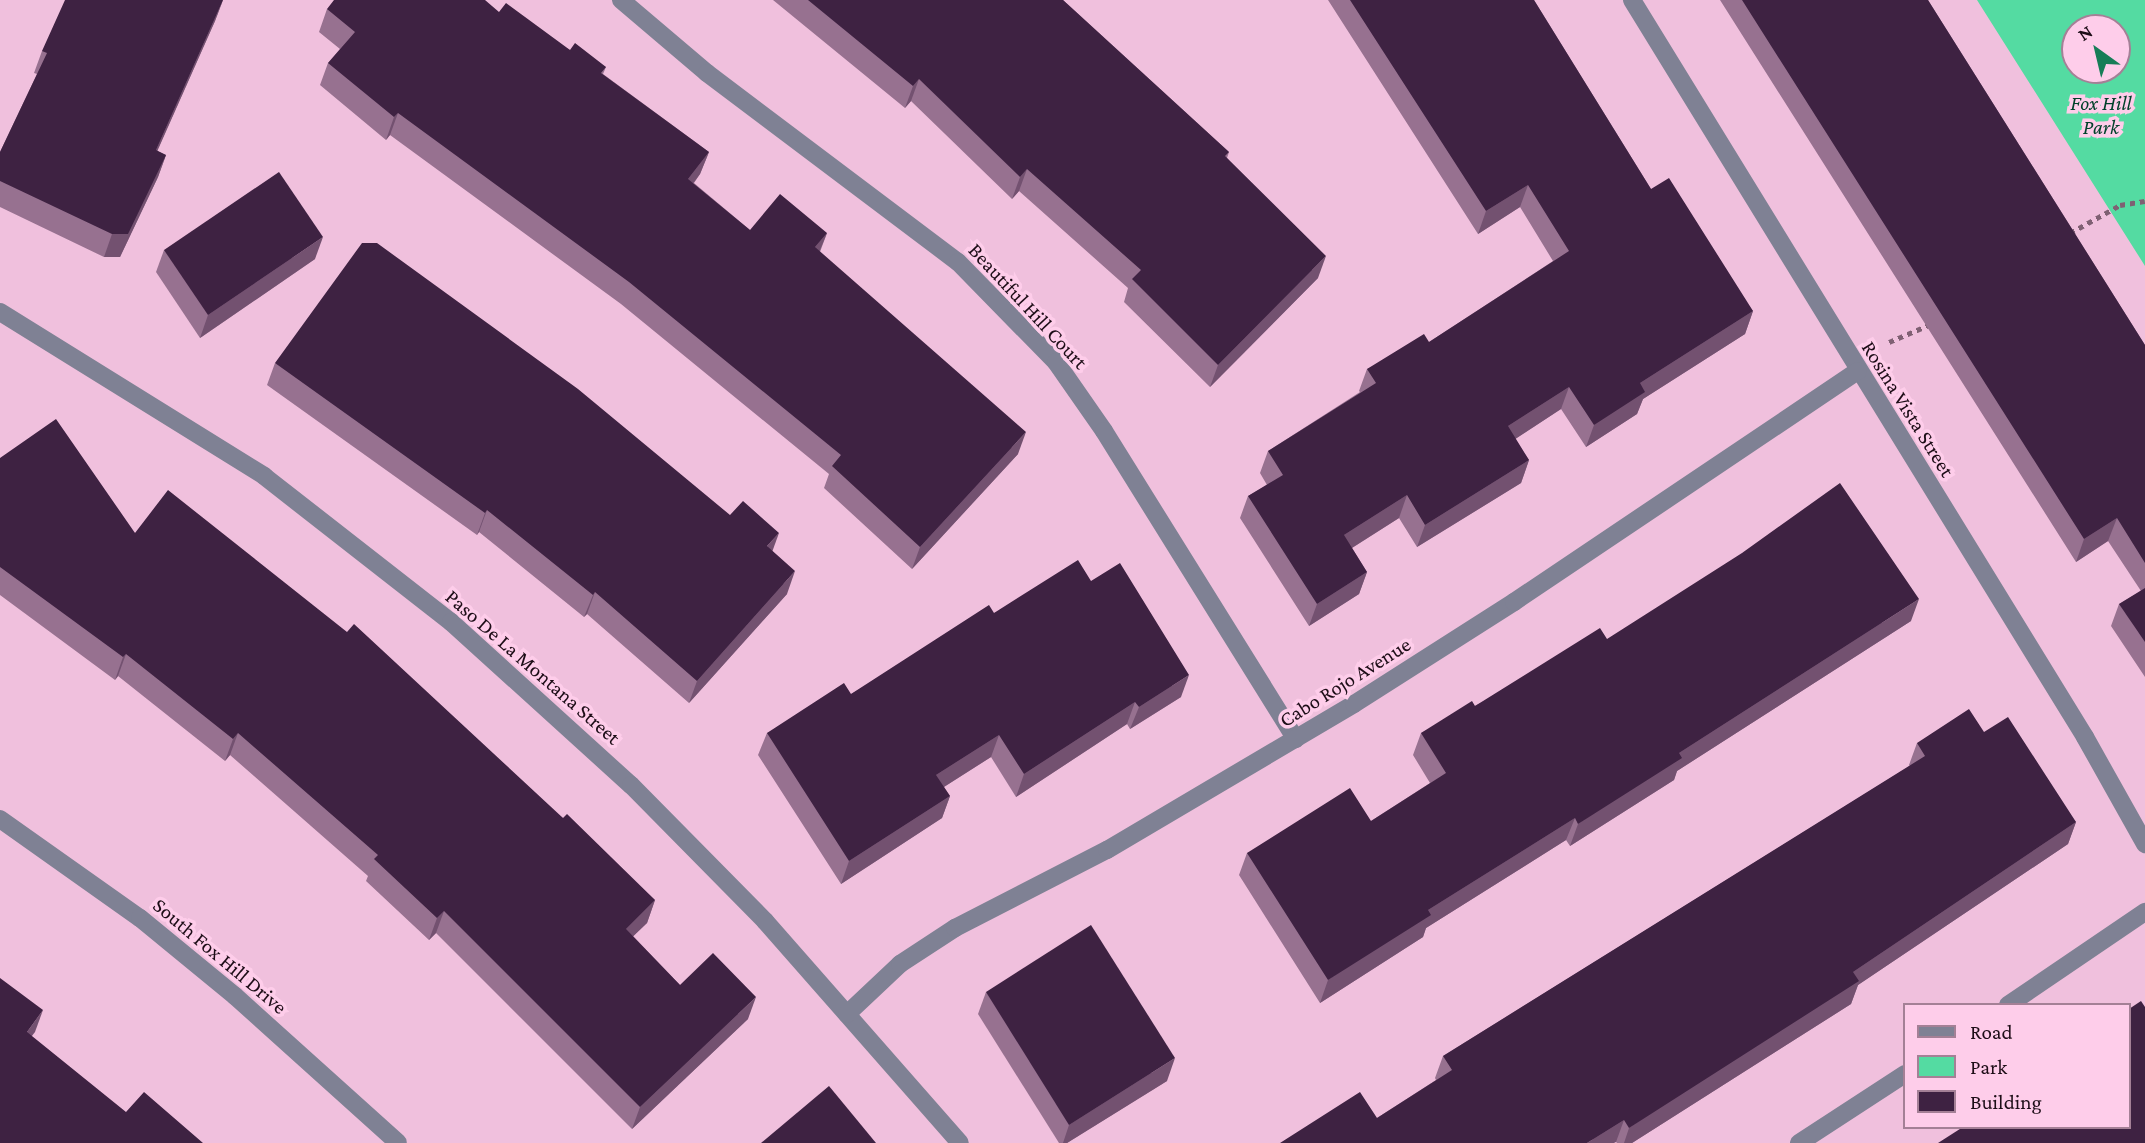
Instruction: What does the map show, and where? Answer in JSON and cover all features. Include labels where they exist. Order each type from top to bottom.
[{"type":"street","name":"Beautiful Hill Court","points":[[621,0],[707,73],[958,262],[1056,362],[1104,431],[1296,739]]},
{"type":"street","name":"Rosina Vista Street","points":[[1632,0],[1858,372],[2085,737],[2145,844]]},
{"type":"street","name":"Paso De La Montana Street","points":[[0,312],[264,476],[451,622],[631,785],[765,921],[960,1143]]},
{"type":"street","name":"Cabo Rojo Avenue","points":[[847,1014],[900,964],[955,928],[1107,850],[1296,739],[1514,603],[1858,372]]},
{"type":"street","name":"South Fox Hill Drive","points":[[0,819],[151,927],[235,996],[398,1143]]},
{"type":"street","points":[[2011,1003],[2145,912]]},
{"type":"street","points":[[1799,1143],[1904,1075]]},
{"type":"path","points":[[2061,238],[2120,205],[2145,201]]},
{"type":"path","points":[[1889,342],[1938,320]]},
{"type":"green space","name":"Fox Hill Park","points":[[1977,0],[2145,0],[2145,266]]},
{"type":"building","points":[[65,0],[223,0],[156,150],[166,155],[128,234],[112,234],[0,181],[0,152],[47,53],[42,51]]},
{"type":"building","points":[[334,0],[485,0],[499,12],[506,3],[570,50],[575,43],[606,67],[601,73],[709,152],[688,179],[750,230],[780,194],[827,233],[815,247],[1026,432],[920,547],[832,466],[841,455],[629,282],[398,113],[394,117],[328,63],[355,32],[327,9]]},
{"type":"building","points":[[808,0],[1063,0],[1229,152],[1225,156],[1326,256],[1218,365],[1132,279],[1141,270],[1027,169],[1020,177],[919,79],[913,86]]},
{"type":"building","points":[[1350,0],[1534,0],[1651,189],[1669,178],[1753,311],[1640,383],[1645,392],[1594,425],[1569,387],[1508,426],[1529,460],[1425,525],[1407,495],[1344,535],[1367,572],[1317,604],[1248,496],[1283,475],[1268,451],[1376,383],[1367,369],[1424,334],[1429,342],[1569,251],[1528,185],[1486,211]]},
{"type":"building","points":[[1742,0],[1928,0],[2145,345],[2145,563],[2117,518],[2084,539]]},
{"type":"building","points":[[279,172],[323,237],[208,315],[164,250]]},
{"type":"building","points":[[362,243],[377,243],[578,389],[730,515],[743,501],[779,533],[767,546],[795,571],[697,681],[595,592],[593,595],[487,510],[485,513],[275,363]]},
{"type":"building","points":[[56,419],[135,533],[168,490],[347,632],[354,624],[563,818],[567,814],[655,900],[626,929],[680,985],[713,953],[756,997],[640,1107],[444,911],[437,918],[374,859],[378,855],[238,733],[233,739],[126,654],[123,657],[0,567],[0,458]]},
{"type":"building","points":[[1840,483],[1919,599],[1679,753],[1682,758],[1578,824],[1575,818],[1428,910],[1431,915],[1328,980],[1247,853],[1350,788],[1371,821],[1446,773],[1421,733],[1472,701],[1475,706],[1600,628],[1607,639],[1742,553]]},
{"type":"building","points":[[1078,560],[1091,581],[1120,563],[1189,675],[1139,707],[1135,702],[1024,774],[999,735],[936,775],[950,796],[849,861],[767,733],[844,683],[851,694],[989,605],[994,613]]},
{"type":"building","points":[[2145,588],[2145,642],[2119,604]]},
{"type":"building","points":[[1969,709],[1984,732],[2008,717],[2076,822],[1853,972],[1859,981],[1629,1128],[1624,1120],[1587,1143],[1280,1143],[1360,1092],[1377,1118],[1452,1070],[1443,1056],[1925,756],[1917,743]]},
{"type":"building","points":[[1091,925],[1175,1058],[1069,1125],[986,992]]},
{"type":"building","points":[[0,978],[43,1010],[27,1032],[126,1112],[144,1092],[203,1143],[0,1143]]},
{"type":"building","points":[[2141,1001],[2145,1007],[2145,1143],[1938,1143],[1960,1129],[2131,1129],[2131,1008]]},
{"type":"building","points":[[829,1086],[876,1143],[761,1143]]}]
